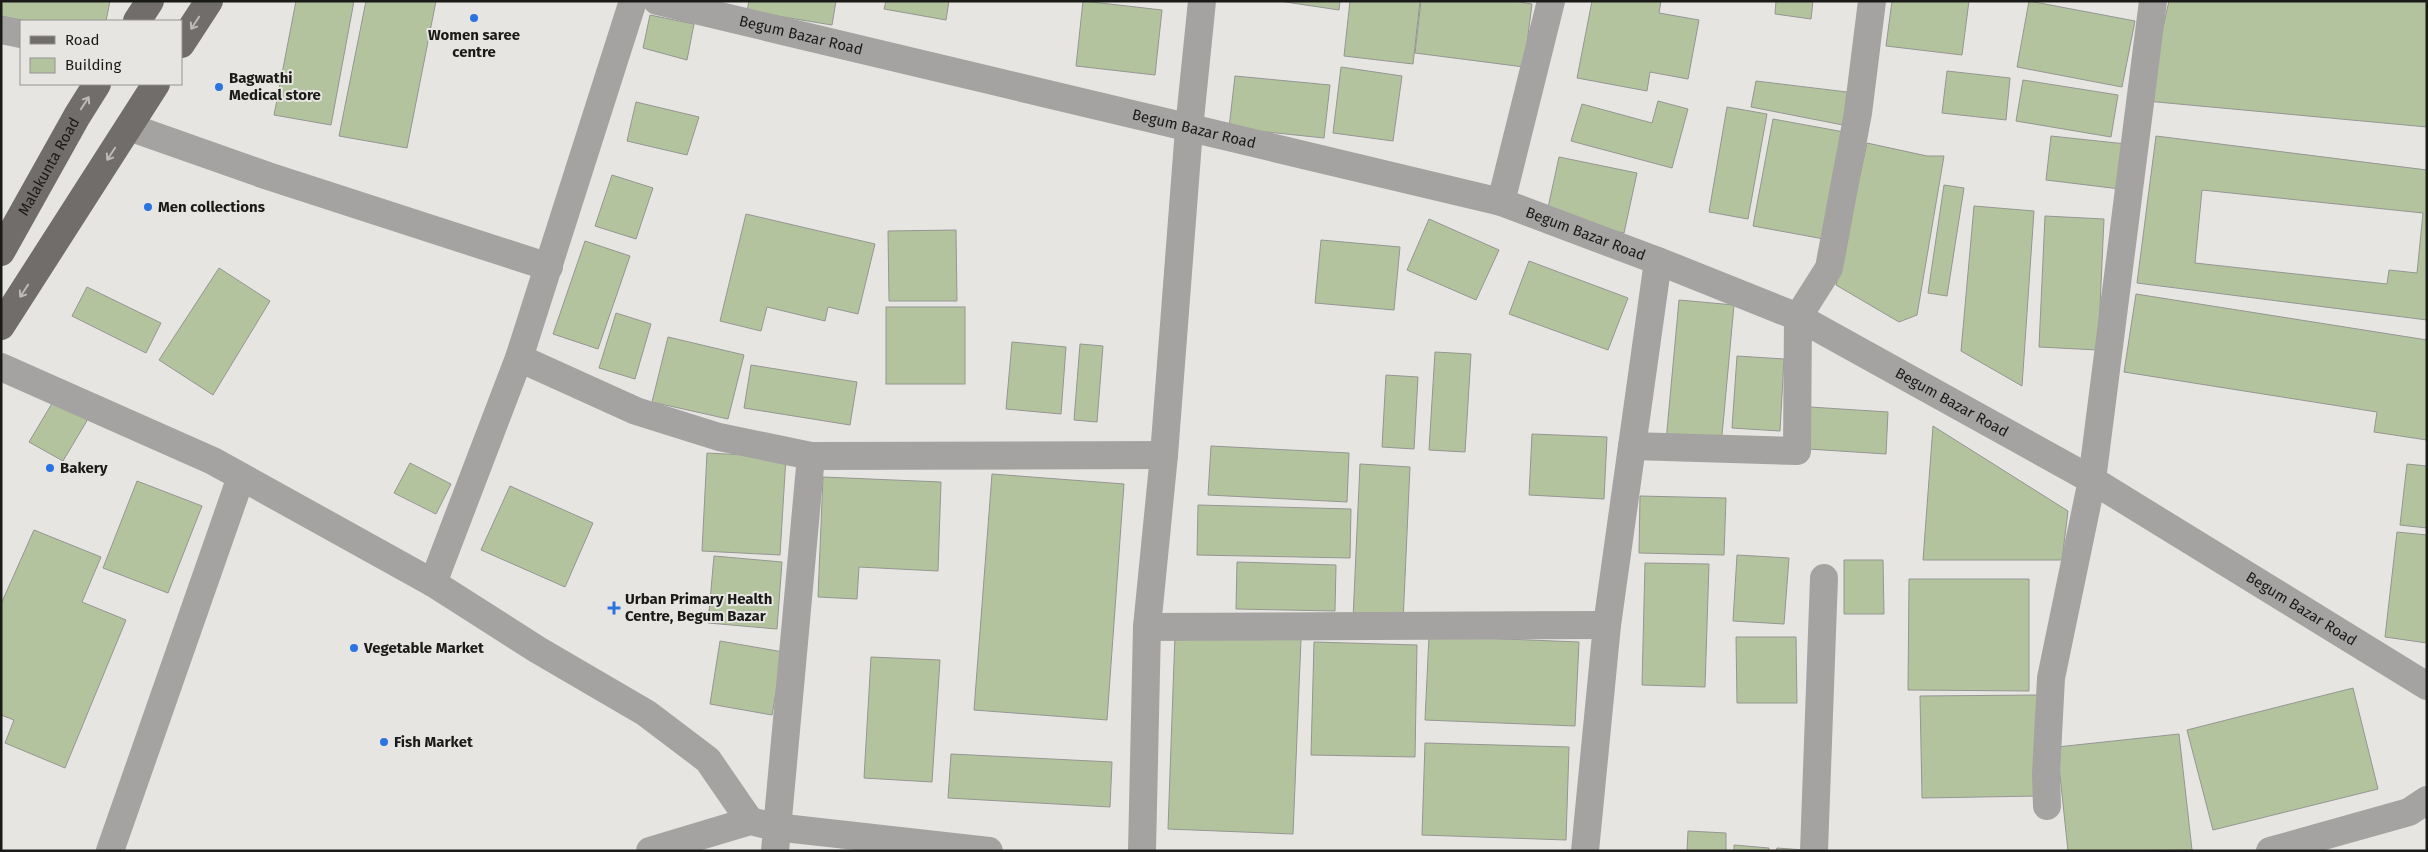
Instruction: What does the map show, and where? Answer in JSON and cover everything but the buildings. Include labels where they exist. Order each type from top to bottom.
[{"type":"main road","points":[[138,20],[150,1]]},
{"type":"main road","points":[[182,42],[209,1]]},
{"type":"main road","name":"Malakunta Road","points":[[1,252],[96,85]]},
{"type":"main road","points":[[1,326],[155,85]]},
{"type":"street","points":[[433,583],[519,358],[633,1]]},
{"type":"street","name":"Begum Bazar Road","points":[[657,1],[704,7],[1189,129],[1501,202],[1658,261],[1798,317],[2092,480],[2427,686]]},
{"type":"street","points":[[1142,851],[1147,627],[1164,455],[1189,129],[1202,1]]},
{"type":"street","points":[[1501,202],[1551,1]]},
{"type":"street","points":[[1632,446],[1797,451],[1798,317],[1829,268],[1858,113],[1872,1]]},
{"type":"street","points":[[2047,806],[2046,774],[2052,678],[2092,480],[2152,1]]},
{"type":"street","points":[[1,30],[20,34]]},
{"type":"street","points":[[129,127],[268,176],[549,267]]},
{"type":"street","points":[[1585,851],[1607,625],[1658,261]]},
{"type":"street","points":[[519,358],[636,411],[719,437],[812,456],[1164,455]]},
{"type":"street","points":[[1,366],[213,462],[433,583],[538,650],[646,713],[708,760],[767,833]]},
{"type":"street","points":[[767,833],[812,456]]},
{"type":"street","points":[[110,851],[241,477]]},
{"type":"street","points":[[1814,851],[1824,578]]},
{"type":"street","points":[[1147,627],[1607,625]]},
{"type":"street","points":[[2270,851],[2409,812],[2427,800]]},
{"type":"street","points":[[650,851],[767,833],[989,851]]},
{"type":"place","name":"Women saree centre","points":[[474,18]]},
{"type":"place","name":"Bagwathi Medical store","points":[[219,87]]},
{"type":"place","name":"Men collections","points":[[148,207]]},
{"type":"place","name":"Bakery","points":[[50,468]]},
{"type":"place","name":"Urban Primary Health Centre, Begum Bazar","points":[[614,608]]},
{"type":"place","name":"Vegetable Market","points":[[354,648]]},
{"type":"place","name":"Fish Market","points":[[384,742]]}]
